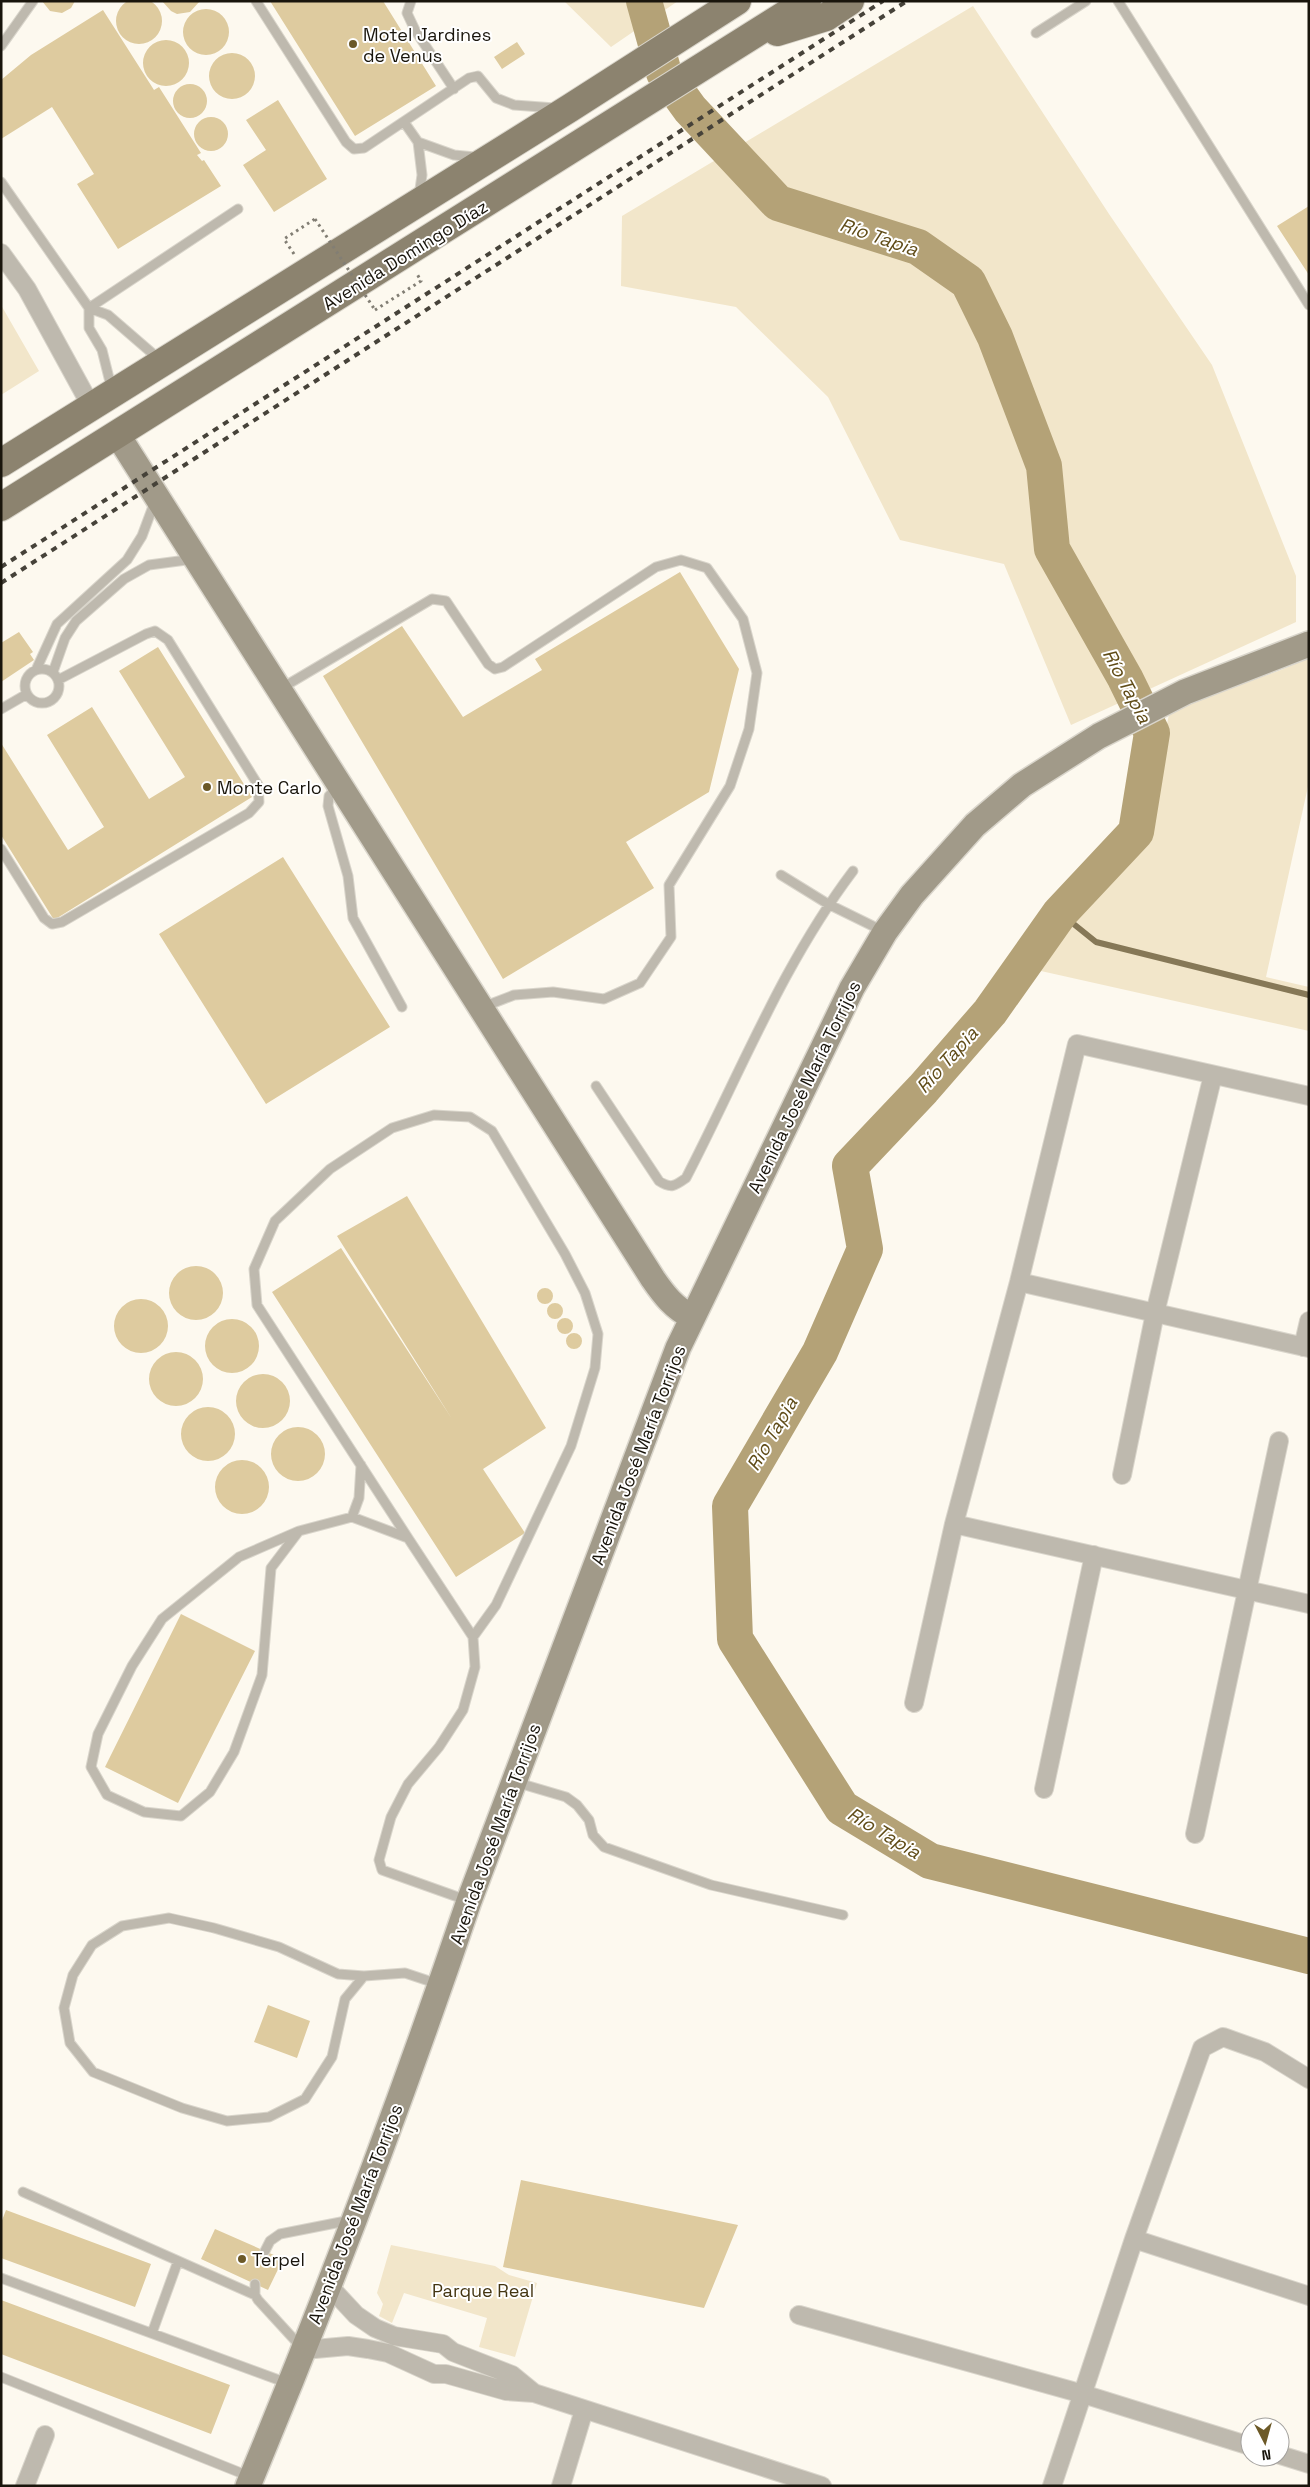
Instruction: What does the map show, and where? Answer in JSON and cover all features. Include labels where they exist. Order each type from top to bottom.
[{"type":"main road","name":"Avenida Domingo Díaz","points":[[1,507],[637,110],[807,1]]},
{"type":"main road","points":[[734,48],[826,17],[850,1]]},
{"type":"main road","points":[[1,463],[618,78],[724,8]]},
{"type":"main road","points":[[117,434],[652,1279],[667,1299],[680,1311],[692,1317]]},
{"type":"main road","name":"Avenida José María Torrijos","points":[[249,2481],[329,2286],[441,1984],[469,1901],[692,1317],[852,988],[884,932],[912,894],[976,825],[1022,785],[1099,736],[1185,692],[1309,644]]},
{"type":"street","points":[[1,253],[101,400]]},
{"type":"street","points":[[914,1703],[954,1524],[1019,1282],[1077,1044],[1309,1096]]},
{"type":"street","points":[[1122,1475],[1155,1313],[1213,1074]]},
{"type":"street","points":[[1019,1282],[1306,1347],[1309,1321]]},
{"type":"street","points":[[1195,1834],[1249,1590],[1279,1441]]},
{"type":"street","points":[[954,1524],[1309,1604]]},
{"type":"street","points":[[1044,1789],[1094,1555]]},
{"type":"street","points":[[1052,2486],[1134,2239],[1202,2048],[1224,2037],[1265,2052],[1309,2079]]},
{"type":"street","points":[[1134,2239],[1309,2296]]},
{"type":"street","points":[[329,2286],[356,2315],[375,2328],[394,2336],[443,2344],[453,2352],[512,2375],[534,2393]]},
{"type":"street","points":[[800,2315],[1083,2394],[1240,2443]]},
{"type":"street","points":[[415,2366],[415,2352],[424,2341]]},
{"type":"street","points":[[304,2350],[348,2346],[388,2353],[434,2374],[446,2374],[506,2391],[534,2393],[822,2486]]},
{"type":"street","points":[[446,2374],[453,2352]]},
{"type":"street","points":[[561,2486],[584,2410]]},
{"type":"street","points":[[25,2486],[45,2435]]},
{"type":"street","points":[[1290,2458],[1309,2464]]},
{"type":"lane","points":[[1,46],[33,1]]},
{"type":"lane","points":[[256,1],[346,142],[354,148],[364,148],[470,78],[478,76],[496,98],[514,104],[570,108]]},
{"type":"lane","points":[[411,1],[407,13],[415,30],[454,89]]},
{"type":"lane","points":[[1036,32],[1086,1]]},
{"type":"lane","points":[[1118,1],[1309,305]]},
{"type":"lane","points":[[404,122],[418,142],[422,175],[417,203]]},
{"type":"lane","points":[[418,142],[454,156],[489,158]]},
{"type":"lane","points":[[1,182],[89,308],[108,315],[162,362]]},
{"type":"lane","points":[[89,308],[238,209]]},
{"type":"lane","points":[[89,308],[89,328],[102,350],[101,400]]},
{"type":"lane","points":[[156,496],[142,536],[127,560],[57,624],[36,670],[27,678],[25,689],[27,694],[41,702],[52,699],[58,691],[55,676],[64,638],[76,621],[124,578],[149,565],[195,559]]},
{"type":"lane","points":[[279,690],[306,671],[432,599],[446,601],[488,664],[495,669],[503,667],[656,567],[681,560],[707,568],[743,619],[758,673],[749,729],[730,786],[669,885],[671,937],[640,983],[604,999],[553,992],[533,993],[514,995],[481,1008]]},
{"type":"lane","points":[[1,850],[44,918],[52,924],[62,922],[249,813],[259,802],[258,785],[168,640],[155,631],[55,676]]},
{"type":"lane","points":[[36,670],[44,669],[55,676]]},
{"type":"lane","points":[[1,709],[27,694]]},
{"type":"lane","points":[[340,785],[329,796],[328,806],[348,876],[353,918],[402,1007]]},
{"type":"lane","points":[[596,1086],[659,1181],[668,1186],[676,1186],[686,1178],[766,1011],[828,904],[853,871]]},
{"type":"lane","points":[[781,875],[828,904],[884,932]]},
{"type":"lane","points":[[469,1901],[382,1870],[378,1865],[382,1844],[391,1817],[408,1784],[439,1747],[463,1710],[475,1668],[473,1637],[257,1305],[254,1270],[275,1221],[330,1169],[392,1128],[434,1115],[470,1117],[492,1132],[565,1254],[585,1294],[598,1334],[595,1368],[571,1446],[496,1605],[473,1637]]},
{"type":"lane","points":[[352,1517],[359,1498],[361,1464]]},
{"type":"lane","points":[[299,1531],[271,1568],[262,1675],[234,1752],[210,1792],[181,1816],[144,1812],[107,1795],[91,1767],[98,1734],[132,1666],[162,1619],[239,1557],[299,1531],[352,1517],[408,1538]]},
{"type":"lane","points":[[514,1781],[566,1797],[577,1805],[590,1820],[593,1835],[604,1848],[711,1885],[843,1915]]},
{"type":"lane","points":[[364,1976],[346,1999],[332,2057],[305,2099],[269,2117],[227,2121],[182,2108],[93,2072],[70,2043],[64,2008],[73,1975],[92,1945],[122,1926],[169,1918],[214,1928],[279,1947],[338,1974],[364,1976],[404,1973],[441,1984]]},
{"type":"lane","points":[[23,2192],[255,2295],[264,2308],[304,2350]]},
{"type":"lane","points":[[266,2251],[270,2241],[280,2234],[354,2219]]},
{"type":"lane","points":[[152,2333],[178,2261]]},
{"type":"lane","points":[[1,2278],[290,2384]]},
{"type":"lane","points":[[255,2284],[255,2295]]},
{"type":"lane","points":[[1,2377],[249,2481]]},
{"type":"path","points":[[284,239],[315,219],[375,310],[421,281]]},
{"type":"green space","points":[[564,1],[678,1],[611,47]]},
{"type":"green space","points":[[973,6],[1109,214],[1212,365],[1296,576],[1296,622],[1071,725],[1004,564],[900,540],[828,397],[736,307],[621,286],[622,216]]},
{"type":"green space","points":[[1,305],[39,371],[1,395]]},
{"type":"green space","points":[[1309,658],[1309,782],[1266,977],[1309,987],[1309,1031],[1032,969],[1146,819],[1170,710]]},
{"type":"green space","name":"Parque Real","points":[[391,2245],[495,2266],[509,2275],[537,2283],[515,2357],[479,2347],[487,2318],[404,2293],[392,2323],[379,2316],[383,2304],[377,2293]]},
{"type":"building","points":[[139,-2],[152,2],[158,8],[162,21],[158,34],[152,40],[139,44],[126,40],[120,34],[116,21],[120,8],[126,2]]},
{"type":"building","points":[[42,1],[75,1],[71,8],[62,13],[50,11]]},
{"type":"building","points":[[162,1],[200,1],[190,12],[177,14],[171,11]]},
{"type":"building","name":"Motel Jardines de Venus","points":[[270,1],[383,1],[436,86],[355,136]]},
{"type":"building","points":[[202,9],[210,9],[219,13],[225,19],[229,32],[225,45],[219,51],[210,55],[202,55],[193,51],[187,45],[183,36],[183,28],[187,19],[193,13]]},
{"type":"building","points":[[103,10],[154,90],[159,87],[201,153],[197,155],[202,161],[204,160],[221,186],[118,249],[77,184],[94,174],[52,107],[1,139],[1,80],[31,55]]},
{"type":"building","points":[[162,40],[170,40],[179,44],[185,50],[189,63],[185,76],[179,82],[170,86],[162,86],[153,82],[147,76],[143,67],[143,59],[147,50],[153,44]]},
{"type":"building","points":[[517,42],[525,54],[502,69],[494,57]]},
{"type":"building","points":[[228,53],[236,53],[245,57],[251,63],[255,76],[251,89],[245,95],[236,99],[228,99],[219,95],[213,89],[209,80],[209,72],[213,63],[219,57]]},
{"type":"building","points":[[190,84],[197,85],[202,89],[206,94],[206,108],[202,113],[197,117],[190,118],[183,117],[178,113],[174,108],[173,101],[174,94],[178,89],[183,85]]},
{"type":"building","points":[[278,100],[327,179],[274,212],[243,165],[266,150],[246,120]]},
{"type":"building","points":[[211,117],[218,118],[223,122],[227,127],[227,141],[223,146],[218,150],[211,151],[204,150],[199,146],[195,141],[194,134],[195,127],[199,122],[204,118]]},
{"type":"building","points":[[1309,206],[1309,275],[1277,226]]},
{"type":"building","points":[[680,572],[739,669],[709,792],[626,842],[654,888],[503,979],[323,676],[402,626],[463,717],[542,670],[535,659]]},
{"type":"building","points":[[19,632],[33,652],[30,654],[34,660],[1,682],[1,643]]},
{"type":"building","name":"Monte Carlo","points":[[158,647],[252,797],[54,920],[1,835],[1,743],[68,850],[104,827],[47,735],[92,707],[149,799],[185,777],[119,671]]},
{"type":"building","points":[[283,857],[390,1027],[266,1104],[159,934]]},
{"type":"building","points":[[407,1196],[546,1428],[483,1469],[525,1533],[456,1577],[272,1292],[341,1248],[452,1419],[337,1236]]},
{"type":"building","points":[[191,1266],[201,1266],[211,1270],[219,1278],[223,1293],[219,1308],[211,1316],[201,1320],[191,1320],[181,1316],[173,1308],[169,1298],[169,1288],[173,1278],[181,1270]]},
{"type":"building","points":[[542,1288],[548,1288],[553,1293],[551,1302],[542,1304],[537,1299],[537,1293]]},
{"type":"building","points":[[136,1299],[146,1299],[156,1303],[164,1311],[168,1326],[164,1341],[156,1349],[146,1353],[136,1353],[126,1349],[118,1341],[114,1331],[114,1321],[118,1311],[126,1303]]},
{"type":"building","points":[[552,1303],[558,1303],[563,1308],[561,1317],[552,1319],[547,1314],[547,1308]]},
{"type":"building","points":[[562,1318],[568,1318],[573,1323],[571,1332],[562,1334],[557,1329],[557,1323]]},
{"type":"building","points":[[227,1319],[237,1319],[247,1323],[255,1331],[259,1346],[255,1361],[247,1369],[237,1373],[227,1373],[217,1369],[209,1361],[205,1351],[205,1341],[209,1331],[217,1323]]},
{"type":"building","points":[[571,1333],[577,1333],[582,1338],[580,1347],[571,1349],[566,1344],[566,1338]]},
{"type":"building","points":[[171,1352],[181,1352],[191,1356],[199,1364],[203,1379],[199,1394],[191,1402],[181,1406],[171,1406],[161,1402],[153,1394],[149,1384],[149,1374],[153,1364],[161,1356]]},
{"type":"building","points":[[258,1374],[268,1374],[278,1378],[286,1386],[290,1401],[286,1416],[278,1424],[268,1428],[258,1428],[248,1424],[240,1416],[236,1406],[236,1396],[240,1386],[248,1378]]},
{"type":"building","points":[[203,1407],[213,1407],[223,1411],[231,1419],[235,1434],[231,1449],[223,1457],[213,1461],[203,1461],[193,1457],[185,1449],[181,1439],[181,1429],[185,1419],[193,1411]]},
{"type":"building","points":[[293,1427],[303,1427],[313,1431],[321,1439],[325,1454],[321,1469],[313,1477],[303,1481],[293,1481],[283,1477],[275,1469],[271,1459],[271,1449],[275,1439],[283,1431]]},
{"type":"building","points":[[237,1460],[247,1460],[257,1464],[265,1472],[269,1487],[265,1502],[257,1510],[247,1514],[237,1514],[227,1510],[219,1502],[215,1492],[215,1482],[219,1472],[227,1464]]},
{"type":"building","points":[[181,1614],[255,1651],[178,1803],[105,1767]]},
{"type":"building","points":[[268,2005],[310,2021],[297,2058],[254,2042]]},
{"type":"building","points":[[521,2180],[738,2225],[704,2308],[503,2267]]},
{"type":"building","points":[[6,2210],[151,2264],[135,2307],[1,2258],[1,2223]]},
{"type":"building","name":"Terpel","points":[[215,2229],[283,2259],[268,2290],[201,2259]]},
{"type":"building","points":[[1,2300],[230,2385],[211,2434],[1,2354]]},
{"type":"waterway","name":"Río Tapia","points":[[644,1],[664,73],[690,109],[778,203],[918,247],[968,282],[995,337],[1044,466],[1052,549],[1125,678],[1152,733],[1136,832],[1060,913],[990,1012],[923,1089],[850,1166],[865,1249],[820,1352],[730,1506],[735,1639],[842,1808],[930,1861],[1309,1956]]},
{"type":"waterway","points":[[1060,913],[1096,942],[1309,995]]},
{"type":"railway","points":[[1,567],[883,1]]},
{"type":"railway","points":[[1,583],[907,1]]},
{"type":"place","name":"Motel Jardines de Venus","points":[[353,44]]},
{"type":"place","name":"Monte Carlo","points":[[207,787]]},
{"type":"place","name":"Terpel","points":[[242,2259]]}]
